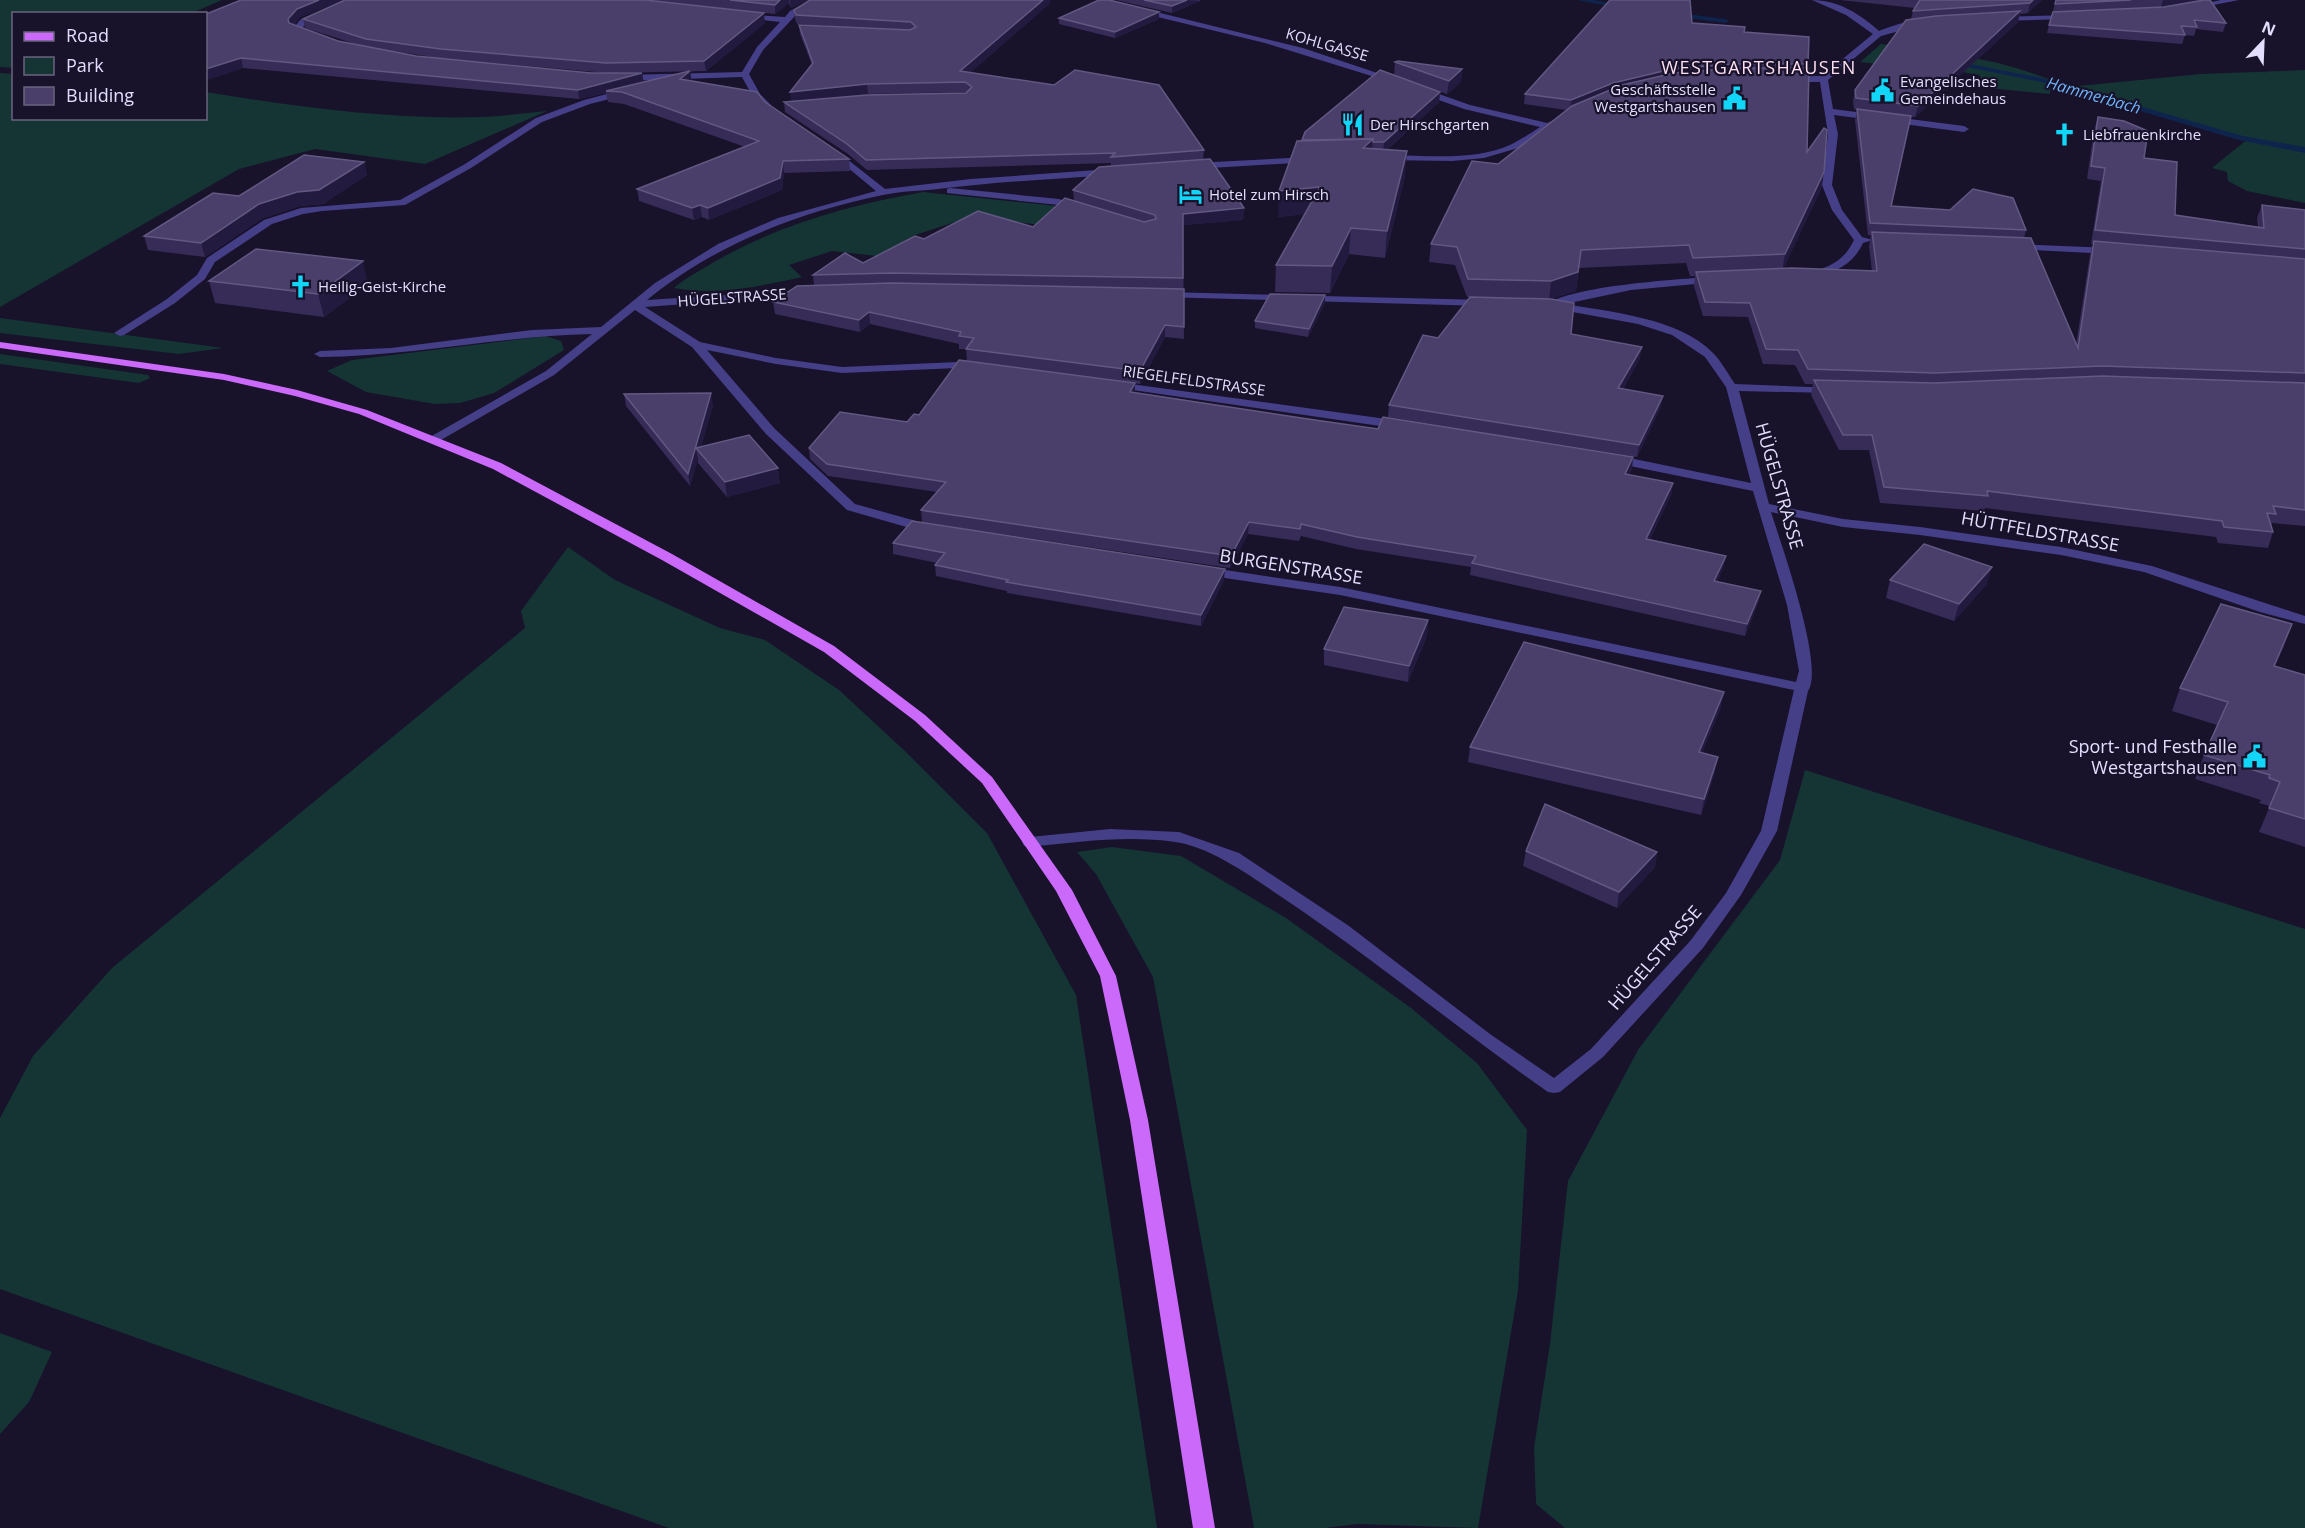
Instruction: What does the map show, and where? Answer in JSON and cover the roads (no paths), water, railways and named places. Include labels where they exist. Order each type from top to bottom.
[{"type":"main road","points":[[0,345],[224,377],[363,412],[497,466],[667,557],[829,649],[920,717],[987,780],[1064,890],[1108,976],[1139,1120],[1204,1528]]},
{"type":"street","points":[[315,38],[296,30],[303,22],[357,0]]},
{"type":"street","points":[[745,74],[760,49],[793,13],[817,0]]},
{"type":"street","points":[[1816,0],[1832,4],[1858,17],[1878,34]]},
{"type":"street","points":[[2182,8],[2235,0]]},
{"type":"street","name":"KOHLGASSE","points":[[1129,7],[1230,31],[1363,69],[1405,84]]},
{"type":"street","points":[[741,15],[783,24],[792,29]]},
{"type":"street","points":[[1987,19],[2083,16]]},
{"type":"street","points":[[1778,79],[1824,79],[1878,34],[1898,27],[1933,22]]},
{"type":"street","points":[[618,78],[745,74]]},
{"type":"street","points":[[745,74],[756,94],[776,110]]},
{"type":"street","points":[[120,333],[171,301],[201,277],[210,260],[268,222],[301,211],[322,208],[402,203],[468,166],[539,120],[588,102],[686,77]]},
{"type":"street","points":[[1824,79],[1833,134],[1827,185],[1837,210],[1859,240]]},
{"type":"street","points":[[1415,88],[1467,107],[1547,126]]},
{"type":"street","points":[[1828,111],[1964,129]]},
{"type":"street","points":[[1378,158],[1477,157],[1514,146],[1547,126],[1569,117]]},
{"type":"street","points":[[825,146],[845,159],[883,192]]},
{"type":"street","points":[[1189,167],[1322,160]]},
{"type":"street","points":[[434,440],[550,373],[634,304],[722,246],[782,220],[883,192],[1120,172]]},
{"type":"street","points":[[916,188],[1059,202],[1093,212]]},
{"type":"street","points":[[1859,240],[1881,241]]},
{"type":"street","points":[[1806,276],[1837,268],[1852,256],[1859,240]]},
{"type":"street","points":[[2002,246],[2127,252]]},
{"type":"street","name":"HÜGELSTRASSE","points":[[1030,842],[1110,834],[1179,837],[1233,857],[1343,930],[1484,1038],[1554,1087],[1597,1053],[1697,944],[1733,895],[1769,831],[1804,688],[1806,670],[1794,605],[1763,507],[1732,387],[1709,355],[1677,333],[1640,321],[1544,305],[1585,293],[1640,284],[1726,279]]},
{"type":"street","name":"HÜGELSTRASSE","points":[[634,304],[821,292]]},
{"type":"street","points":[[1157,295],[1494,303]]},
{"type":"street","points":[[634,304],[696,345],[770,431],[851,507],[924,529],[947,532]]},
{"type":"street","points":[[320,354],[358,355],[560,329],[602,330]]},
{"type":"street","points":[[696,345],[776,361],[842,370],[958,365],[992,369]]},
{"type":"street","name":"RIEGELFELDSTRASSE","points":[[1103,384],[1419,427]]},
{"type":"street","points":[[1732,387],[1849,390]]},
{"type":"street","points":[[1608,458],[1758,488]]},
{"type":"street","name":"HÜTTFELDSTRASSE","points":[[1763,507],[1842,523],[1920,531],[2072,554],[2147,569],[2265,609],[2305,620]]},
{"type":"street","name":"BURGENSTRASSE","points":[[1190,569],[1340,591],[1804,688]]},
{"type":"waterway","name":"Hammerbach","points":[[1581,0],[1625,7]]},
{"type":"waterway","name":"Hammerbach","points":[[1674,14],[1725,21]]},
{"type":"waterway","name":"Hammerbach","points":[[1952,62],[2042,80],[2242,138],[2305,150]]},
{"type":"place","name":"Evangelisches Gemeindehaus","points":[[1882,91]]},
{"type":"place","name":"Geschäftsstelle Westgartshausen","points":[[1734,99]]},
{"type":"place","name":"Der Hirschgarten","points":[[1352,125]]},
{"type":"place","name":"Liebfrauenkirche","points":[[2065,135]]},
{"type":"place","name":"Hotel zum Hirsch","points":[[1191,195]]},
{"type":"place","name":"Heilig-Geist-Kirche","points":[[300,287]]},
{"type":"place","name":"Sport- und Festhalle Westgartshausen","points":[[2255,757]]},
{"type":"district","name":"WESTGARTSHAUSEN","points":[[1759,68]]}]
